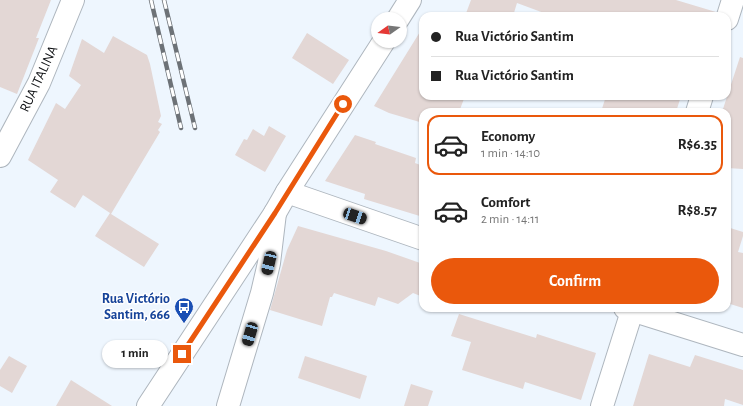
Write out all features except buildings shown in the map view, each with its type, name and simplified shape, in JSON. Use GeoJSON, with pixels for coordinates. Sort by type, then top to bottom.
{"type":"FeatureCollection","features":[{"type":"Feature","properties":{"kind":"street","name":"RUA ITALINA"},"geometry":{"type":"LineString","coordinates":[[0,156],[38,83],[73,0]]}},
{"type":"Feature","properties":{"kind":"street"},"geometry":{"type":"LineString","coordinates":[[402,12],[410,0]]}},
{"type":"Feature","properties":{"kind":"street"},"geometry":{"type":"LineString","coordinates":[[729,12],[733,0]]}},
{"type":"Feature","properties":{"kind":"street"},"geometry":{"type":"LineString","coordinates":[[148,406],[275,213],[380,48]]}},
{"type":"Feature","properties":{"kind":"street"},"geometry":{"type":"LineString","coordinates":[[287,192],[419,238]]}},
{"type":"Feature","properties":{"kind":"street"},"geometry":{"type":"LineString","coordinates":[[228,406],[262,294],[269,263],[275,213]]}},
{"type":"Feature","properties":{"kind":"street"},"geometry":{"type":"LineString","coordinates":[[602,406],[629,312]]}},
{"type":"Feature","properties":{"kind":"street"},"geometry":{"type":"LineString","coordinates":[[639,312],[743,345]]}},
{"type":"Feature","properties":{"kind":"railway"},"geometry":{"type":"LineString","coordinates":[[151,0],[181,128]]}},
{"type":"Feature","properties":{"kind":"railway"},"geometry":{"type":"LineString","coordinates":[[164,0],[195,128]]}},
{"type":"Feature","properties":{"kind":"place","name":"Rua Victório Santim, 666"},"geometry":{"type":"Point","coordinates":[184,324]}},
{"type":"Feature","properties":{"kind":"route"},"geometry":{"type":"LineString","coordinates":[[182,354],[275,213],[343,104]]}}]}
